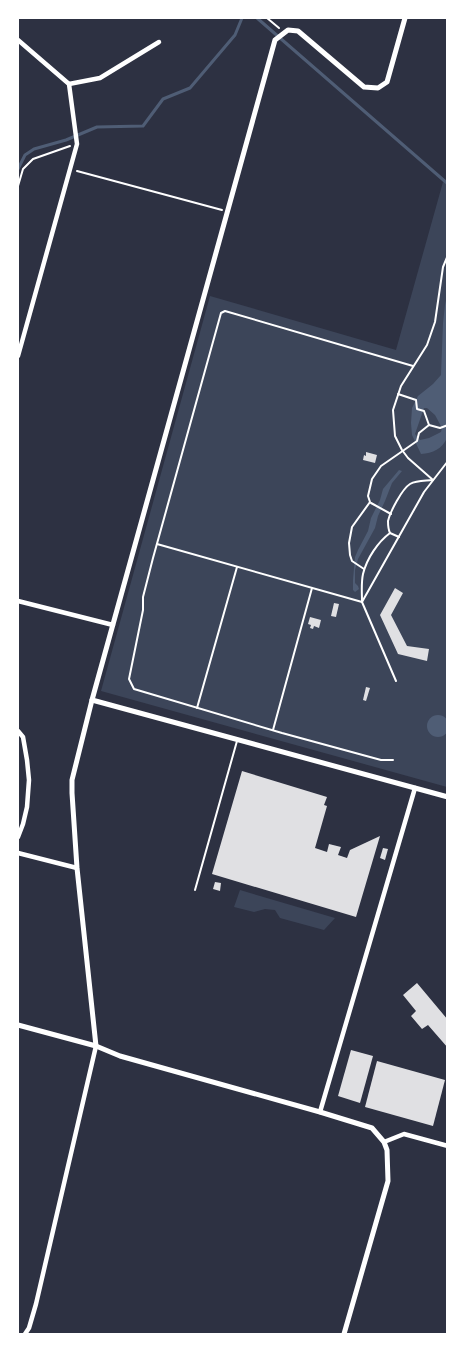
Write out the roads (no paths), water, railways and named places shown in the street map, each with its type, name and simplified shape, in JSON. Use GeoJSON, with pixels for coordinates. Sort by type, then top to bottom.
{"type":"FeatureCollection","features":[{"type":"Feature","properties":{"kind":"street"},"geometry":{"type":"LineString","coordinates":[[25,1334],[29,1328],[36,1304],[96,1046],[77,868],[72,780],[92,700],[276,40],[288,30],[298,32],[364,87],[378,88],[387,82],[405,18]]}},
{"type":"Feature","properties":{"kind":"street"},"geometry":{"type":"LineString","coordinates":[[18,40],[69,84],[76,144],[18,356]]}},
{"type":"Feature","properties":{"kind":"street"},"geometry":{"type":"LineString","coordinates":[[69,84],[100,78],[159,42]]}},
{"type":"Feature","properties":{"kind":"street"},"geometry":{"type":"LineString","coordinates":[[18,601],[113,625]]}},
{"type":"Feature","properties":{"kind":"street"},"geometry":{"type":"LineString","coordinates":[[92,700],[448,797]]}},
{"type":"Feature","properties":{"kind":"street"},"geometry":{"type":"LineString","coordinates":[[18,731],[23,737],[29,780],[24,824],[18,837]]}},
{"type":"Feature","properties":{"kind":"street"},"geometry":{"type":"LineString","coordinates":[[320,1112],[415,788]]}},
{"type":"Feature","properties":{"kind":"street"},"geometry":{"type":"LineString","coordinates":[[18,853],[77,868]]}},
{"type":"Feature","properties":{"kind":"street"},"geometry":{"type":"LineString","coordinates":[[18,1025],[96,1046],[120,1056],[372,1128],[384,1142],[387,1150],[388,1181],[344,1334]]}},
{"type":"Feature","properties":{"kind":"street"},"geometry":{"type":"LineString","coordinates":[[384,1142],[404,1134],[448,1146]]}},
{"type":"Feature","properties":{"kind":"lane"},"geometry":{"type":"LineString","coordinates":[[195,890],[237,740]]}},
{"type":"Feature","properties":{"kind":"waterway"},"geometry":{"type":"LineString","coordinates":[[18,169],[25,155],[34,149],[66,140],[97,127],[143,126],[163,99],[190,88],[235,35],[242,18]]}},
{"type":"Feature","properties":{"kind":"waterway"},"geometry":{"type":"LineString","coordinates":[[257,18],[448,184]]}}]}
